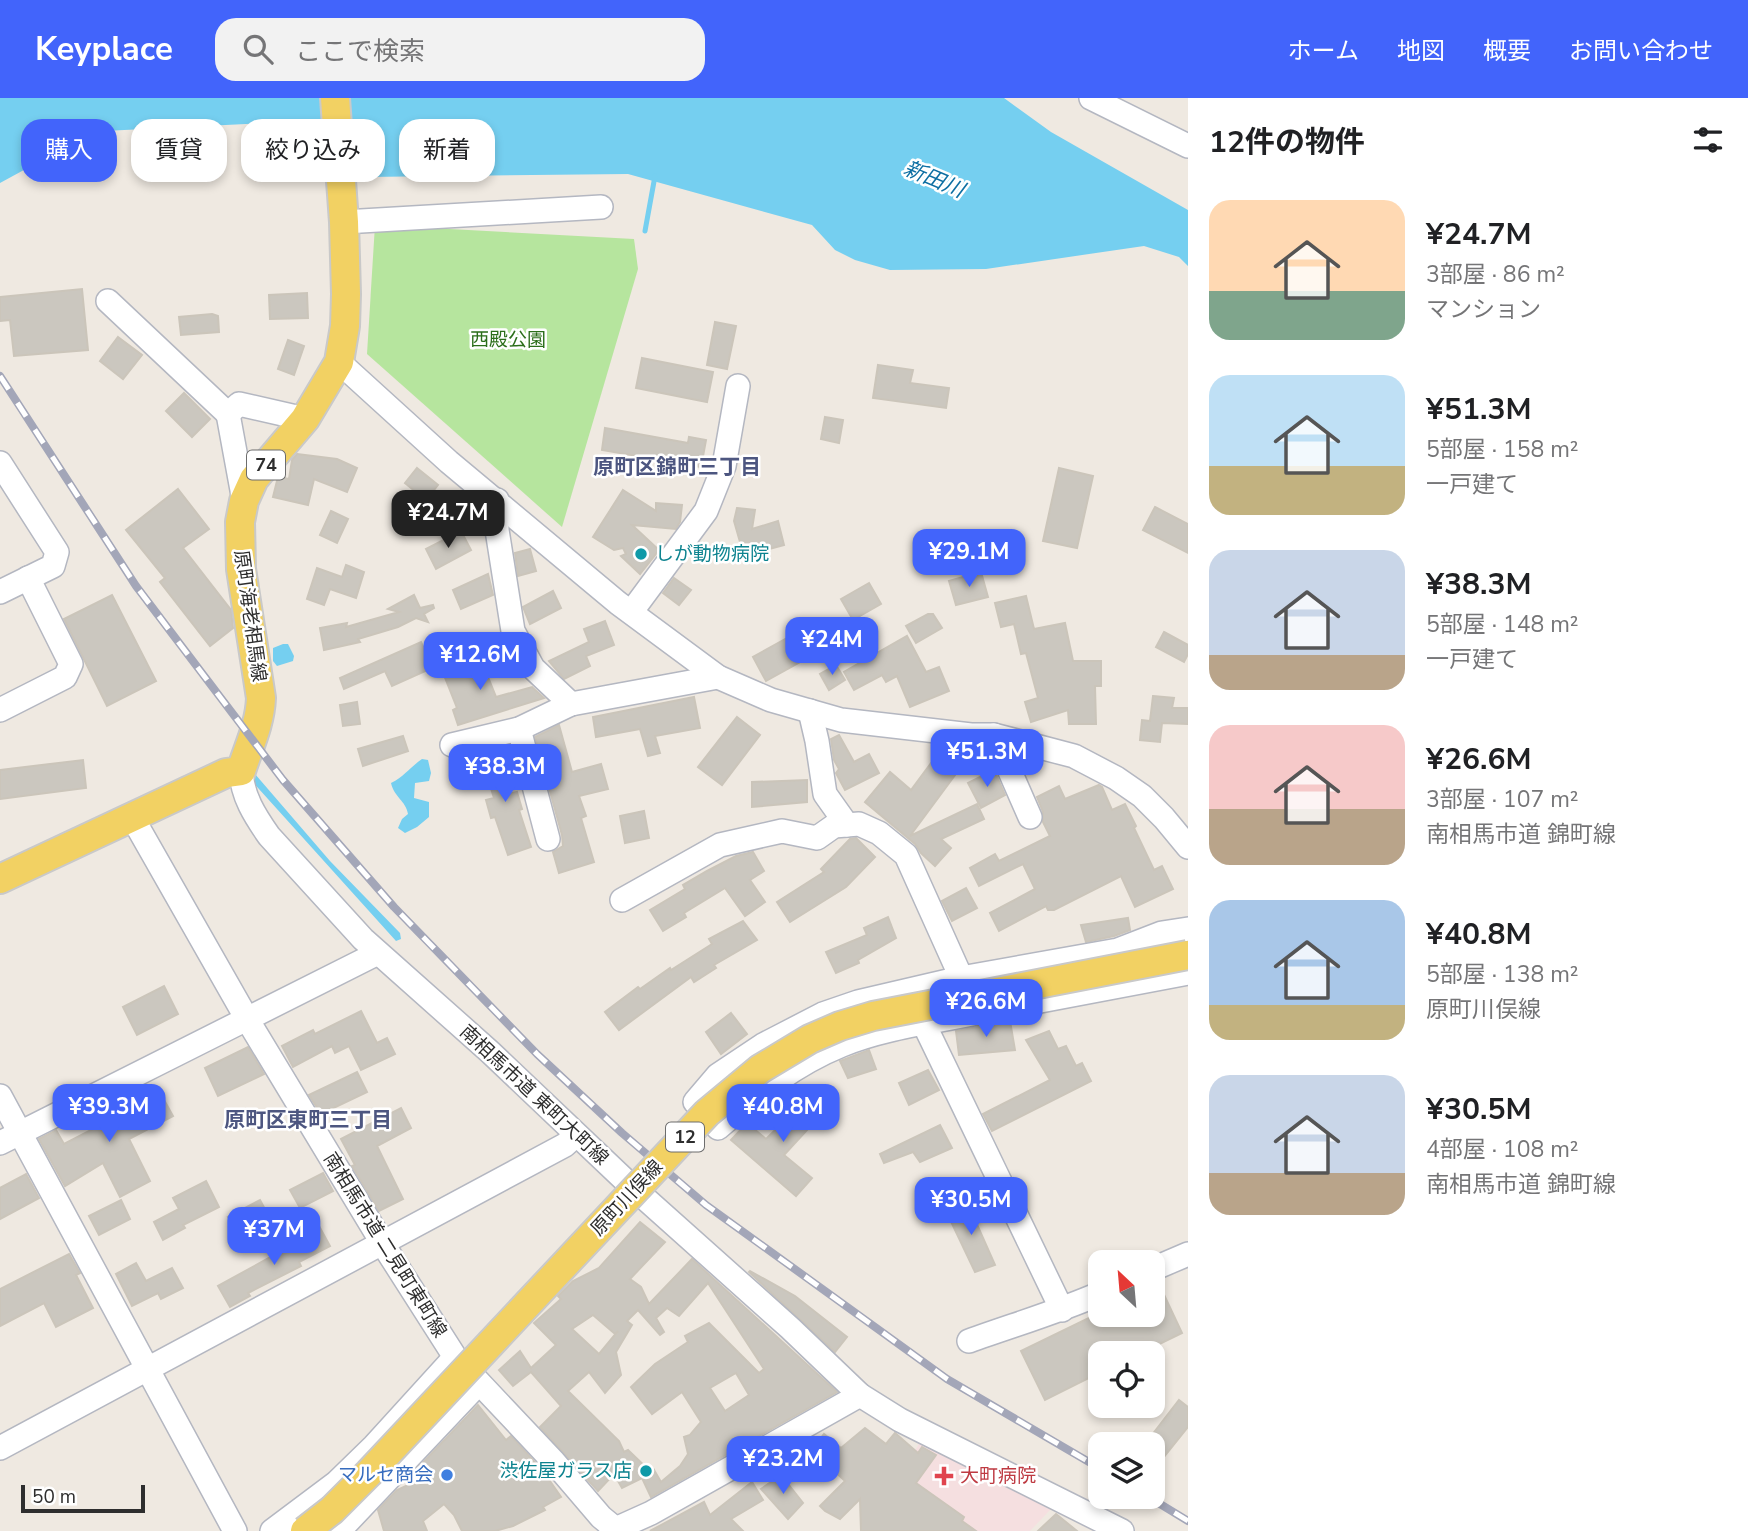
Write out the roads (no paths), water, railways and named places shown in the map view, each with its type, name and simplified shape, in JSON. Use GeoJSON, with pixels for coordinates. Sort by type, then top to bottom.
{"type":"FeatureCollection","features":[{"type":"Feature","properties":{"kind":"main road","name":"原町海老相馬線"},"geometry":{"type":"LineString","coordinates":[[241,771],[256,733],[261,698],[242,569],[240,544],[244,501],[254,479],[305,419],[339,362],[345,326],[344,217],[335,98]]}},
{"type":"Feature","properties":{"kind":"main road"},"geometry":{"type":"LineString","coordinates":[[0,879],[226,773],[241,771]]}},
{"type":"Feature","properties":{"kind":"main road","name":"原町川俣線"},"geometry":{"type":"LineString","coordinates":[[305,1531],[332,1510],[369,1473],[707,1113],[760,1069],[810,1039],[873,1016],[1188,955]]}},
{"type":"Feature","properties":{"kind":"street"},"geometry":{"type":"LineString","coordinates":[[1091,98],[1188,146]]}},
{"type":"Feature","properties":{"kind":"street"},"geometry":{"type":"LineString","coordinates":[[344,217],[601,207]]}},
{"type":"Feature","properties":{"kind":"street"},"geometry":{"type":"LineString","coordinates":[[108,302],[228,414],[244,501]]}},
{"type":"Feature","properties":{"kind":"street"},"geometry":{"type":"LineString","coordinates":[[339,362],[449,462],[497,499],[618,603],[718,677],[771,700],[841,720],[971,735],[994,734],[1074,756],[1116,778],[1142,796],[1188,847]]}},
{"type":"Feature","properties":{"kind":"street"},"geometry":{"type":"LineString","coordinates":[[632,611],[706,511],[724,466],[738,386]]}},
{"type":"Feature","properties":{"kind":"street"},"geometry":{"type":"LineString","coordinates":[[228,414],[239,404],[305,419]]}},
{"type":"Feature","properties":{"kind":"street"},"geometry":{"type":"LineString","coordinates":[[0,463],[57,552],[53,566],[0,592]]}},
{"type":"Feature","properties":{"kind":"street"},"geometry":{"type":"LineString","coordinates":[[497,499],[497,530],[513,631],[533,668],[571,704]]}},
{"type":"Feature","properties":{"kind":"street"},"geometry":{"type":"LineString","coordinates":[[0,710],[65,677],[71,664],[28,578]]}},
{"type":"Feature","properties":{"kind":"street"},"geometry":{"type":"LineString","coordinates":[[452,745],[519,729],[571,704],[718,677]]}},
{"type":"Feature","properties":{"kind":"street"},"geometry":{"type":"LineString","coordinates":[[810,711],[825,794],[847,825]]}},
{"type":"Feature","properties":{"kind":"street"},"geometry":{"type":"LineString","coordinates":[[519,729],[548,839]]}},
{"type":"Feature","properties":{"kind":"street"},"geometry":{"type":"LineString","coordinates":[[994,734],[1030,817]]}},
{"type":"Feature","properties":{"kind":"street","name":"南相馬市道 東町大町線"},"geometry":{"type":"LineString","coordinates":[[241,771],[242,787],[270,836],[379,953],[490,1052],[635,1190],[790,1328],[860,1395],[900,1420],[1122,1531]]}},
{"type":"Feature","properties":{"kind":"street","name":"南相馬市道 二見町東町線"},"geometry":{"type":"LineString","coordinates":[[132,817],[247,1020],[383,1243],[467,1370],[615,1531]]}},
{"type":"Feature","properties":{"kind":"street"},"geometry":{"type":"LineString","coordinates":[[622,900],[720,845],[782,831],[817,838],[834,826],[859,824],[878,833],[905,855],[962,981]]}},
{"type":"Feature","properties":{"kind":"street"},"geometry":{"type":"LineString","coordinates":[[1188,929],[1162,933],[1118,950],[858,1002],[823,1014],[763,1045],[718,1075],[695,1102],[718,1128],[768,1086],[797,1067],[842,1045],[976,1011],[1188,973]]}},
{"type":"Feature","properties":{"kind":"street"},"geometry":{"type":"LineString","coordinates":[[10,1138],[379,953]]}},
{"type":"Feature","properties":{"kind":"street"},"geometry":{"type":"LineString","coordinates":[[924,1024],[1062,1310]]}},
{"type":"Feature","properties":{"kind":"street"},"geometry":{"type":"LineString","coordinates":[[0,1096],[10,1138],[146,1368],[234,1531]]}},
{"type":"Feature","properties":{"kind":"street"},"geometry":{"type":"LineString","coordinates":[[0,1448],[565,1145],[576,1135]]}},
{"type":"Feature","properties":{"kind":"street"},"geometry":{"type":"LineString","coordinates":[[339,1531],[467,1370],[635,1190]]}},
{"type":"Feature","properties":{"kind":"street"},"geometry":{"type":"LineString","coordinates":[[1166,1263],[1188,1254]]}},
{"type":"Feature","properties":{"kind":"street"},"geometry":{"type":"LineString","coordinates":[[969,1341],[1088,1299]]}},
{"type":"Feature","properties":{"kind":"street"},"geometry":{"type":"LineString","coordinates":[[272,1531],[345,1474],[374,1446],[467,1370]]}},
{"type":"Feature","properties":{"kind":"street"},"geometry":{"type":"LineString","coordinates":[[615,1531],[860,1395]]}},
{"type":"Feature","properties":{"kind":"water","name":"新田川"},"geometry":{"type":"Polygon","coordinates":[[[0,98],[1004,98],[1051,132],[1188,210],[1188,266],[1179,257],[1144,246],[986,269],[890,270],[855,260],[835,250],[812,225],[628,174],[495,176],[495,119],[399,119],[399,177],[385,177],[385,119],[241,119],[241,124],[227,125],[227,119],[131,119],[131,130],[117,130],[117,119],[21,119],[21,172],[0,183],[0,98]]]}},
{"type":"Feature","properties":{"kind":"water"},"geometry":{"type":"Polygon","coordinates":[[[288,644],[294,656],[293,661],[277,666],[273,661],[273,648],[288,644]]]}},
{"type":"Feature","properties":{"kind":"water"},"geometry":{"type":"Polygon","coordinates":[[[422,759],[428,760],[431,773],[429,781],[415,783],[414,798],[429,802],[429,817],[405,833],[398,828],[408,814],[407,810],[391,783],[422,759]]]}},
{"type":"Feature","properties":{"kind":"water"},"geometry":{"type":"Polygon","coordinates":[[[255,774],[330,861],[400,933],[401,939],[396,941],[250,779],[255,774]]]}},
{"type":"Feature","properties":{"kind":"waterway"},"geometry":{"type":"LineString","coordinates":[[645,231],[655,176]]}},
{"type":"Feature","properties":{"kind":"railway"},"geometry":{"type":"LineString","coordinates":[[0,376],[136,586],[283,780],[394,907],[537,1054],[622,1133],[706,1205],[947,1379],[1088,1461]]}},
{"type":"Feature","properties":{"kind":"railway"},"geometry":{"type":"LineString","coordinates":[[1165,1507],[1188,1521]]}},
{"type":"Feature","properties":{"kind":"place","name":"しが動物病院"},"geometry":{"type":"Point","coordinates":[641,554]}},
{"type":"Feature","properties":{"kind":"place","name":"渋佐屋ガラス店"},"geometry":{"type":"Point","coordinates":[646,1471]}},
{"type":"Feature","properties":{"kind":"place","name":"マルセ商会"},"geometry":{"type":"Point","coordinates":[447,1475]}},
{"type":"Feature","properties":{"kind":"place","name":"大町病院"},"geometry":{"type":"Point","coordinates":[944,1476]}},
{"type":"Feature","properties":{"kind":"district","name":"原町区錦町三丁目"},"geometry":{"type":"Point","coordinates":[677,467]}},
{"type":"Feature","properties":{"kind":"district","name":"原町区東町三丁目"},"geometry":{"type":"Point","coordinates":[308,1120]}},
{"type":"Feature","properties":{"kind":"park label","name":"西殿公園"},"geometry":{"type":"Point","coordinates":[508,340]}}]}
